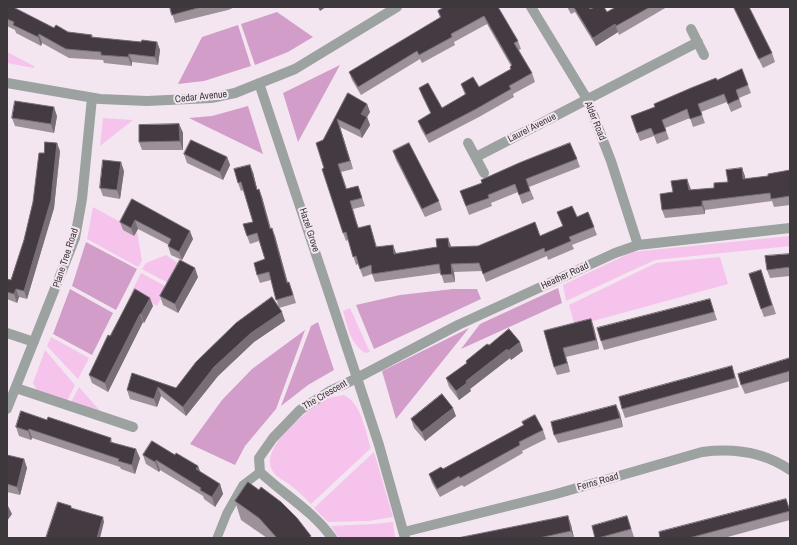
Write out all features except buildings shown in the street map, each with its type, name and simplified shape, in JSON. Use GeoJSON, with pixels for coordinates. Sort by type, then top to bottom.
{"type":"FeatureCollection","features":[{"type":"Feature","properties":{"kind":"street","name":"Cedar Avenue"},"geometry":{"type":"LineString","coordinates":[[7,84],[92,98],[147,101],[196,100],[235,93],[300,66],[397,7]]}},
{"type":"Feature","properties":{"kind":"street","name":"Alder Road"},"geometry":{"type":"LineString","coordinates":[[531,7],[587,99],[611,161],[638,245]]}},
{"type":"Feature","properties":{"kind":"street"},"geometry":{"type":"LineString","coordinates":[[691,29],[704,55]]}},
{"type":"Feature","properties":{"kind":"street","name":"Laurel Avenue"},"geometry":{"type":"LineString","coordinates":[[476,157],[698,42]]}},
{"type":"Feature","properties":{"kind":"street","name":"Hazel Grove"},"geometry":{"type":"LineString","coordinates":[[259,83],[356,378]]}},
{"type":"Feature","properties":{"kind":"street","name":"Plane Tree Road"},"geometry":{"type":"LineString","coordinates":[[7,409],[75,238],[82,199],[92,98]]}},
{"type":"Feature","properties":{"kind":"street"},"geometry":{"type":"LineString","coordinates":[[468,143],[484,173]]}},
{"type":"Feature","properties":{"kind":"street","name":"Heather Road"},"geometry":{"type":"LineString","coordinates":[[356,378],[458,325],[615,253],[638,245],[790,228]]}},
{"type":"Feature","properties":{"kind":"street"},"geometry":{"type":"LineString","coordinates":[[7,333],[34,342]]}},
{"type":"Feature","properties":{"kind":"street","name":"The Crescent"},"geometry":{"type":"LineString","coordinates":[[260,472],[259,458],[273,438],[300,410],[330,391],[356,378],[404,535]]}},
{"type":"Feature","properties":{"kind":"street"},"geometry":{"type":"LineString","coordinates":[[16,388],[133,427]]}},
{"type":"Feature","properties":{"kind":"street","name":"Ferns Road"},"geometry":{"type":"LineString","coordinates":[[404,535],[556,494],[702,452],[719,450],[756,453],[790,470]]}},
{"type":"Feature","properties":{"kind":"street"},"geometry":{"type":"LineString","coordinates":[[260,472],[291,497],[332,538]]}},
{"type":"Feature","properties":{"kind":"lane"},"geometry":{"type":"LineString","coordinates":[[217,538],[227,513],[243,485],[260,472]]}},
{"type":"Feature","properties":{"kind":"shaded area"},"geometry":{"type":"Polygon","coordinates":[[[277,12],[313,37],[288,52],[255,65],[241,24],[277,12]]]}},
{"type":"Feature","properties":{"kind":"shaded area"},"geometry":{"type":"Polygon","coordinates":[[[238,25],[251,66],[204,81],[178,84],[202,37],[238,25]]]}},
{"type":"Feature","properties":{"kind":"shaded area"},"geometry":{"type":"Polygon","coordinates":[[[7,52],[34,66],[34,68],[7,63],[7,52]]]}},
{"type":"Feature","properties":{"kind":"shaded area"},"geometry":{"type":"Polygon","coordinates":[[[340,65],[298,142],[283,93],[340,65]]]}},
{"type":"Feature","properties":{"kind":"shaded area"},"geometry":{"type":"Polygon","coordinates":[[[248,106],[263,154],[189,118],[212,116],[248,106]]]}},
{"type":"Feature","properties":{"kind":"shaded area"},"geometry":{"type":"Polygon","coordinates":[[[103,118],[133,120],[100,146],[103,118]]]}},
{"type":"Feature","properties":{"kind":"shaded area"},"geometry":{"type":"Polygon","coordinates":[[[93,207],[126,225],[134,236],[137,231],[142,261],[138,267],[87,239],[93,207]]]}},
{"type":"Feature","properties":{"kind":"shaded area"},"geometry":{"type":"Polygon","coordinates":[[[790,236],[790,246],[655,260],[566,301],[563,285],[632,252],[790,236]]]}},
{"type":"Feature","properties":{"kind":"shaded area"},"geometry":{"type":"Polygon","coordinates":[[[86,242],[137,269],[116,310],[72,286],[86,242]]]}},
{"type":"Feature","properties":{"kind":"shaded area"},"geometry":{"type":"Polygon","coordinates":[[[166,255],[181,265],[170,284],[142,269],[146,263],[166,255]]]}},
{"type":"Feature","properties":{"kind":"shaded area"},"geometry":{"type":"Polygon","coordinates":[[[720,257],[728,284],[575,326],[569,305],[656,263],[720,257]]]}},
{"type":"Feature","properties":{"kind":"shaded area"},"geometry":{"type":"Polygon","coordinates":[[[141,273],[167,287],[157,306],[131,293],[141,273]]]}},
{"type":"Feature","properties":{"kind":"shaded area"},"geometry":{"type":"Polygon","coordinates":[[[558,288],[562,303],[461,349],[480,324],[558,288]]]}},
{"type":"Feature","properties":{"kind":"shaded area"},"geometry":{"type":"Polygon","coordinates":[[[70,289],[113,313],[92,355],[53,334],[70,289]]]}},
{"type":"Feature","properties":{"kind":"shaded area"},"geometry":{"type":"Polygon","coordinates":[[[453,289],[477,289],[481,299],[374,349],[356,305],[400,295],[453,289]]]}},
{"type":"Feature","properties":{"kind":"shaded area"},"geometry":{"type":"Polygon","coordinates":[[[350,308],[370,352],[365,353],[360,349],[350,335],[343,311],[350,308]]]}},
{"type":"Feature","properties":{"kind":"shaded area"},"geometry":{"type":"Polygon","coordinates":[[[318,322],[334,370],[308,385],[281,406],[311,326],[318,322]]]}},
{"type":"Feature","properties":{"kind":"shaded area"},"geometry":{"type":"Polygon","coordinates":[[[469,328],[396,419],[382,371],[469,328]]]}},
{"type":"Feature","properties":{"kind":"shaded area"},"geometry":{"type":"Polygon","coordinates":[[[305,330],[276,409],[245,446],[235,465],[190,444],[222,400],[252,369],[305,330]]]}},
{"type":"Feature","properties":{"kind":"shaded area"},"geometry":{"type":"Polygon","coordinates":[[[51,337],[89,358],[78,379],[47,346],[51,337]]]}},
{"type":"Feature","properties":{"kind":"shaded area"},"geometry":{"type":"Polygon","coordinates":[[[45,350],[75,385],[67,401],[38,392],[33,383],[45,350]]]}},
{"type":"Feature","properties":{"kind":"shaded area"},"geometry":{"type":"Polygon","coordinates":[[[79,387],[101,412],[71,402],[79,387]]]}},
{"type":"Feature","properties":{"kind":"shaded area"},"geometry":{"type":"Polygon","coordinates":[[[344,395],[350,399],[359,411],[371,448],[311,504],[293,487],[274,473],[270,460],[273,450],[289,428],[310,410],[329,398],[344,395]]]}},
{"type":"Feature","properties":{"kind":"shaded area"},"geometry":{"type":"Polygon","coordinates":[[[374,452],[393,517],[368,521],[328,522],[314,508],[374,452]]]}},
{"type":"Feature","properties":{"kind":"shaded area"},"geometry":{"type":"Polygon","coordinates":[[[393,522],[395,538],[339,538],[331,526],[374,524],[393,522]]]}}]}
